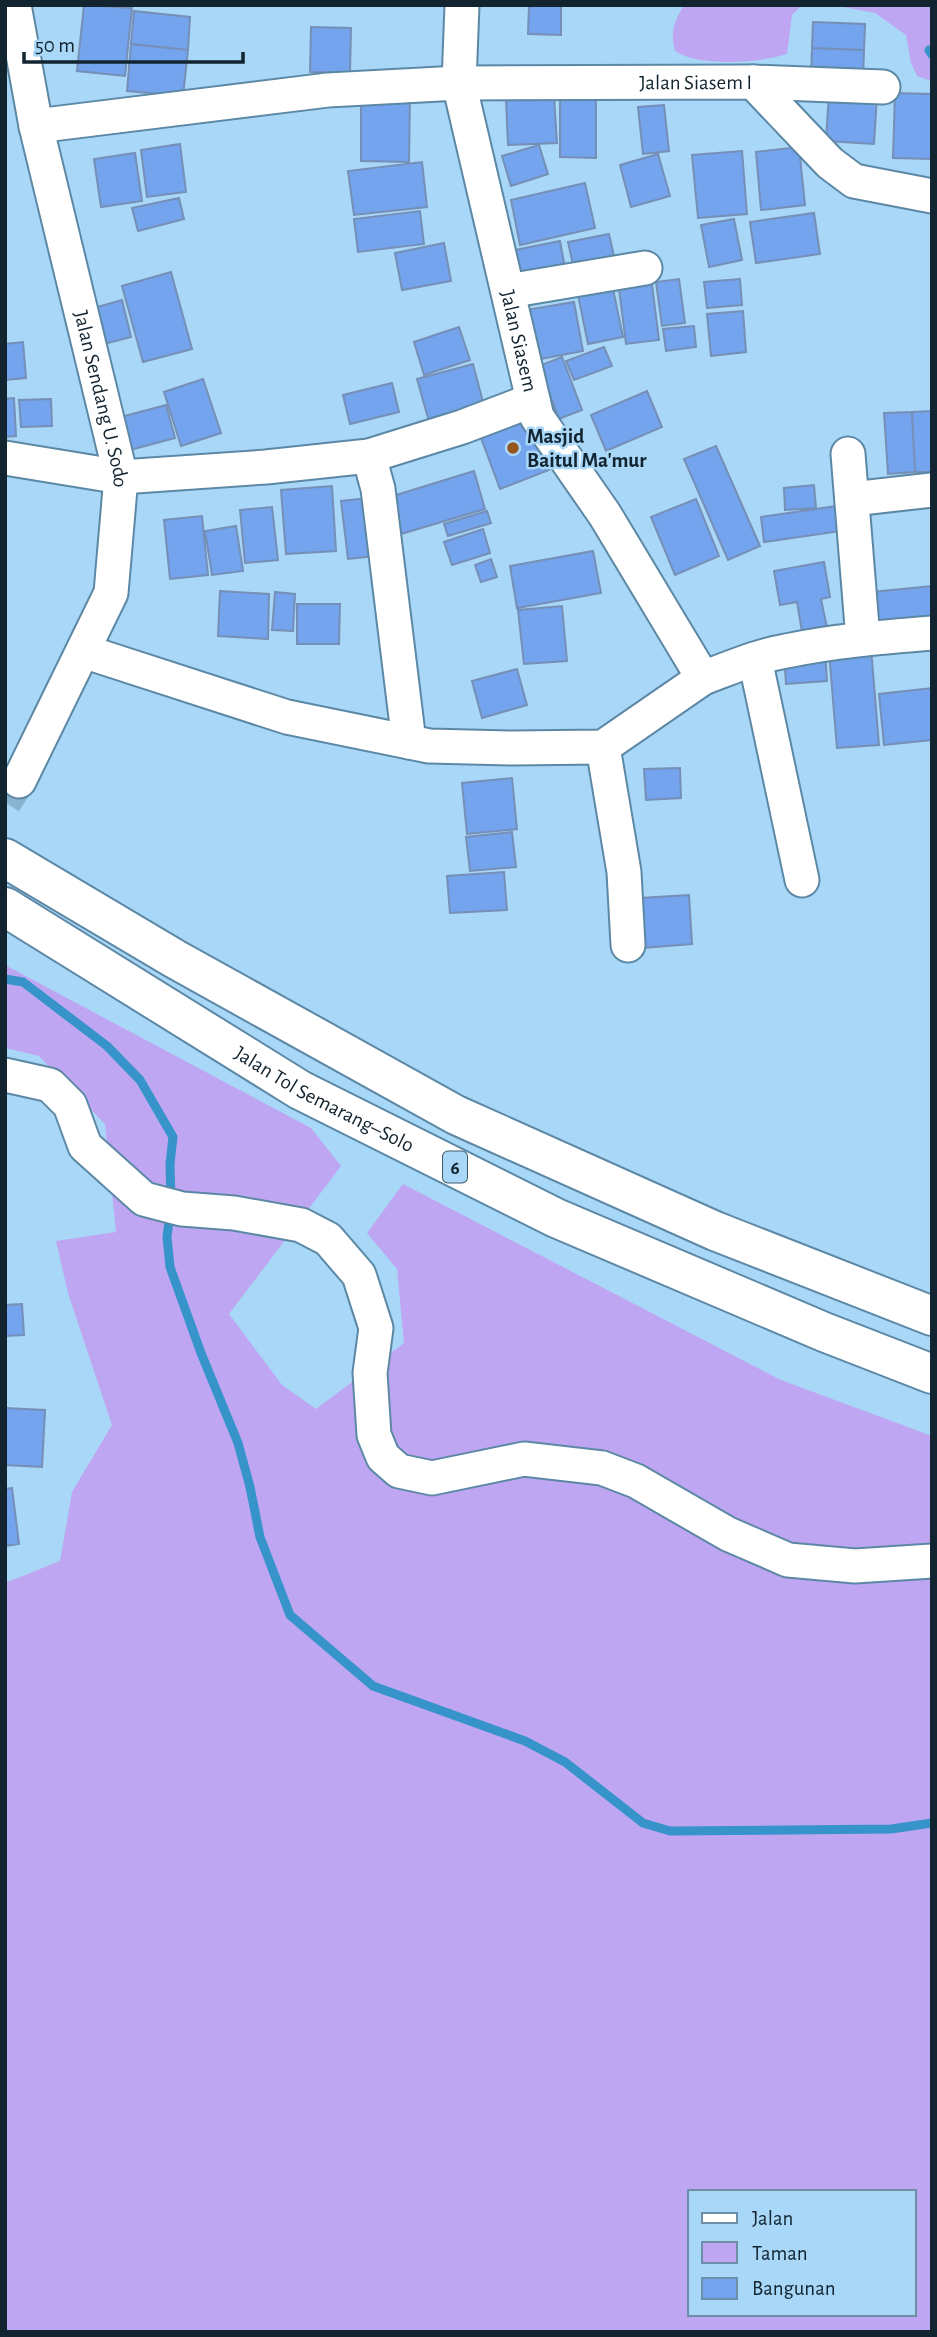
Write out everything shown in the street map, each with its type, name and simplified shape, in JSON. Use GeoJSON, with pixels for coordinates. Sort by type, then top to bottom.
{"type":"FeatureCollection","features":[{"type":"Feature","properties":{"kind":"highway","name":"6"},"geometry":{"type":"LineString","coordinates":[[5,858],[175,960],[456,1115],[715,1231],[932,1316]]}},
{"type":"Feature","properties":{"kind":"highway","name":"Jalan Tol Semarang–Solo"},"geometry":{"type":"LineString","coordinates":[[5,907],[300,1090],[556,1217],[824,1332],[932,1374]]}},
{"type":"Feature","properties":{"kind":"street","name":"Jalan Sendang U. Sodo"},"geometry":{"type":"LineString","coordinates":[[14,5],[36,126],[121,477],[111,593],[19,781]]}},
{"type":"Feature","properties":{"kind":"street","name":"Jalan Siasem"},"geometry":{"type":"LineString","coordinates":[[462,5],[459,83],[537,417],[605,515],[703,678]]}},
{"type":"Feature","properties":{"kind":"street","name":"Jalan Siasem I"},"geometry":{"type":"LineString","coordinates":[[36,126],[328,90],[459,83],[753,82],[830,163],[854,181],[932,196]]}},
{"type":"Feature","properties":{"kind":"street"},"geometry":{"type":"LineString","coordinates":[[753,82],[883,87]]}},
{"type":"Feature","properties":{"kind":"street"},"geometry":{"type":"LineString","coordinates":[[508,291],[645,268]]}},
{"type":"Feature","properties":{"kind":"street"},"geometry":{"type":"LineString","coordinates":[[5,458],[121,477],[266,467],[369,456],[462,427],[533,400]]}},
{"type":"Feature","properties":{"kind":"street"},"geometry":{"type":"LineString","coordinates":[[848,454],[863,639]]}},
{"type":"Feature","properties":{"kind":"street"},"geometry":{"type":"LineString","coordinates":[[369,456],[378,489],[409,742]]}},
{"type":"Feature","properties":{"kind":"street"},"geometry":{"type":"LineString","coordinates":[[852,499],[932,490]]}},
{"type":"Feature","properties":{"kind":"street"},"geometry":{"type":"LineString","coordinates":[[83,651],[287,717],[429,746],[603,747],[703,678],[755,659],[785,651],[863,639],[932,633]]}},
{"type":"Feature","properties":{"kind":"street"},"geometry":{"type":"LineString","coordinates":[[755,659],[802,880]]}},
{"type":"Feature","properties":{"kind":"street"},"geometry":{"type":"LineString","coordinates":[[603,747],[624,872],[628,945]]}},
{"type":"Feature","properties":{"kind":"street"},"geometry":{"type":"LineString","coordinates":[[5,1075],[50,1085],[70,1105],[85,1146],[144,1199],[181,1209],[234,1213],[301,1225],[328,1239],[359,1275],[376,1328],[370,1373],[373,1435],[383,1457],[399,1471],[432,1478],[524,1459],[602,1468],[636,1481],[728,1534],[788,1560],[855,1566],[932,1561]]}},
{"type":"Feature","properties":{"kind":"green space"},"geometry":{"type":"Polygon","coordinates":[[[684,5],[802,5],[792,15],[787,54],[761,60],[730,62],[699,59],[675,51],[674,27],[684,5]]]}},
{"type":"Feature","properties":{"kind":"green space"},"geometry":{"type":"Polygon","coordinates":[[[833,5],[932,5],[932,81],[917,76],[911,63],[906,35],[875,13],[833,5]]]}},
{"type":"Feature","properties":{"kind":"green space"},"geometry":{"type":"Polygon","coordinates":[[[5,965],[311,1128],[341,1166],[229,1314],[282,1385],[316,1409],[404,1343],[397,1269],[367,1233],[403,1184],[781,1380],[932,1436],[932,2332],[5,2332],[5,1583],[60,1561],[72,1492],[112,1425],[68,1293],[56,1241],[116,1232],[105,1124],[39,1056],[5,1048],[5,965]]]}},
{"type":"Feature","properties":{"kind":"building"},"geometry":{"type":"Polygon","coordinates":[[[84,5],[132,8],[125,76],[77,71],[84,5]]]}},
{"type":"Feature","properties":{"kind":"building"},"geometry":{"type":"Polygon","coordinates":[[[529,5],[561,5],[561,35],[528,34],[529,5]]]}},
{"type":"Feature","properties":{"kind":"building"},"geometry":{"type":"Polygon","coordinates":[[[134,11],[190,17],[188,50],[131,44],[134,11]]]}},
{"type":"Feature","properties":{"kind":"building"},"geometry":{"type":"Polygon","coordinates":[[[813,22],[865,24],[864,50],[812,48],[813,22]]]}},
{"type":"Feature","properties":{"kind":"building"},"geometry":{"type":"Polygon","coordinates":[[[311,27],[351,28],[350,73],[310,72],[311,27]]]}},
{"type":"Feature","properties":{"kind":"building"},"geometry":{"type":"Polygon","coordinates":[[[131,44],[188,50],[183,96],[127,91],[131,44]]]}},
{"type":"Feature","properties":{"kind":"building"},"geometry":{"type":"Polygon","coordinates":[[[812,48],[864,50],[863,80],[811,78],[812,48]]]}},
{"type":"Feature","properties":{"kind":"building"},"geometry":{"type":"Polygon","coordinates":[[[829,92],[877,95],[874,144],[826,141],[829,92]]]}},
{"type":"Feature","properties":{"kind":"building"},"geometry":{"type":"Polygon","coordinates":[[[560,93],[596,93],[596,158],[560,157],[560,93]]]}},
{"type":"Feature","properties":{"kind":"building"},"geometry":{"type":"Polygon","coordinates":[[[895,93],[932,94],[932,159],[893,158],[895,93]]]}},
{"type":"Feature","properties":{"kind":"building"},"geometry":{"type":"Polygon","coordinates":[[[361,94],[410,95],[409,162],[361,161],[361,94]]]}},
{"type":"Feature","properties":{"kind":"building"},"geometry":{"type":"Polygon","coordinates":[[[554,97],[557,143],[508,145],[506,100],[554,97]]]}},
{"type":"Feature","properties":{"kind":"building"},"geometry":{"type":"Polygon","coordinates":[[[664,105],[669,151],[643,154],[638,107],[664,105]]]}},
{"type":"Feature","properties":{"kind":"building"},"geometry":{"type":"Polygon","coordinates":[[[180,144],[186,192],[147,197],[141,150],[180,144]]]}},
{"type":"Feature","properties":{"kind":"building"},"geometry":{"type":"Polygon","coordinates":[[[539,145],[548,174],[511,186],[502,156],[539,145]]]}},
{"type":"Feature","properties":{"kind":"building"},"geometry":{"type":"Polygon","coordinates":[[[799,147],[805,205],[761,210],[756,152],[799,147]]]}},
{"type":"Feature","properties":{"kind":"building"},"geometry":{"type":"Polygon","coordinates":[[[742,151],[747,214],[698,218],[692,155],[742,151]]]}},
{"type":"Feature","properties":{"kind":"building"},"geometry":{"type":"Polygon","coordinates":[[[135,153],[142,201],[101,207],[94,159],[135,153]]]}},
{"type":"Feature","properties":{"kind":"building"},"geometry":{"type":"Polygon","coordinates":[[[658,154],[670,196],[631,207],[620,165],[658,154]]]}},
{"type":"Feature","properties":{"kind":"building"},"geometry":{"type":"Polygon","coordinates":[[[422,162],[427,207],[354,215],[348,171],[422,162]]]}},
{"type":"Feature","properties":{"kind":"building"},"geometry":{"type":"Polygon","coordinates":[[[585,183],[595,228],[520,245],[511,200],[585,183]]]}},
{"type":"Feature","properties":{"kind":"building"},"geometry":{"type":"Polygon","coordinates":[[[179,198],[184,219],[138,231],[132,208],[179,198]]]}},
{"type":"Feature","properties":{"kind":"building"},"geometry":{"type":"Polygon","coordinates":[[[420,211],[424,244],[358,252],[354,219],[420,211]]]}},
{"type":"Feature","properties":{"kind":"building"},"geometry":{"type":"Polygon","coordinates":[[[814,213],[820,254],[756,263],[750,222],[814,213]]]}},
{"type":"Feature","properties":{"kind":"building"},"geometry":{"type":"Polygon","coordinates":[[[734,219],[742,260],[709,267],[701,225],[734,219]]]}},
{"type":"Feature","properties":{"kind":"building"},"geometry":{"type":"Polygon","coordinates":[[[609,234],[616,265],[575,274],[568,242],[609,234]]]}},
{"type":"Feature","properties":{"kind":"building"},"geometry":{"type":"Polygon","coordinates":[[[560,241],[566,273],[522,281],[515,250],[560,241]]]}},
{"type":"Feature","properties":{"kind":"building"},"geometry":{"type":"Polygon","coordinates":[[[444,243],[451,281],[402,290],[395,253],[444,243]]]}},
{"type":"Feature","properties":{"kind":"building"},"geometry":{"type":"Polygon","coordinates":[[[171,272],[192,349],[143,362],[122,286],[171,272]]]}},
{"type":"Feature","properties":{"kind":"building"},"geometry":{"type":"Polygon","coordinates":[[[651,277],[659,340],[626,344],[618,281],[651,277]]]}},
{"type":"Feature","properties":{"kind":"building"},"geometry":{"type":"Polygon","coordinates":[[[679,279],[685,323],[662,326],[656,282],[679,279]]]}},
{"type":"Feature","properties":{"kind":"building"},"geometry":{"type":"Polygon","coordinates":[[[740,279],[742,305],[707,308],[704,282],[740,279]]]}},
{"type":"Feature","properties":{"kind":"building"},"geometry":{"type":"Polygon","coordinates":[[[613,289],[623,337],[588,344],[578,295],[613,289]]]}},
{"type":"Feature","properties":{"kind":"building"},"geometry":{"type":"Polygon","coordinates":[[[122,300],[131,337],[96,346],[87,310],[122,300]]]}},
{"type":"Feature","properties":{"kind":"building"},"geometry":{"type":"Polygon","coordinates":[[[574,302],[583,351],[535,360],[526,310],[574,302]]]}},
{"type":"Feature","properties":{"kind":"building"},"geometry":{"type":"Polygon","coordinates":[[[743,311],[746,352],[711,356],[707,314],[743,311]]]}},
{"type":"Feature","properties":{"kind":"building"},"geometry":{"type":"Polygon","coordinates":[[[694,326],[696,347],[666,351],[663,329],[694,326]]]}},
{"type":"Feature","properties":{"kind":"building"},"geometry":{"type":"Polygon","coordinates":[[[459,327],[470,360],[424,375],[414,342],[459,327]]]}},
{"type":"Feature","properties":{"kind":"building"},"geometry":{"type":"Polygon","coordinates":[[[23,342],[26,378],[5,380],[5,344],[23,342]]]}},
{"type":"Feature","properties":{"kind":"building"},"geometry":{"type":"Polygon","coordinates":[[[604,347],[612,366],[574,380],[566,361],[604,347]]]}},
{"type":"Feature","properties":{"kind":"building"},"geometry":{"type":"Polygon","coordinates":[[[562,357],[582,410],[559,419],[539,366],[562,357]]]}},
{"type":"Feature","properties":{"kind":"building"},"geometry":{"type":"Polygon","coordinates":[[[473,364],[485,410],[430,425],[417,379],[473,364]]]}},
{"type":"Feature","properties":{"kind":"building"},"geometry":{"type":"Polygon","coordinates":[[[203,379],[221,433],[181,446],[164,392],[203,379]]]}},
{"type":"Feature","properties":{"kind":"building"},"geometry":{"type":"Polygon","coordinates":[[[392,383],[399,412],[350,424],[343,395],[392,383]]]}},
{"type":"Feature","properties":{"kind":"building"},"geometry":{"type":"Polygon","coordinates":[[[647,391],[662,427],[606,451],[591,415],[647,391]]]}},
{"type":"Feature","properties":{"kind":"building"},"geometry":{"type":"Polygon","coordinates":[[[14,398],[16,436],[5,437],[5,399],[14,398]]]}},
{"type":"Feature","properties":{"kind":"building"},"geometry":{"type":"Polygon","coordinates":[[[51,399],[52,426],[21,427],[19,400],[51,399]]]}},
{"type":"Feature","properties":{"kind":"building"},"geometry":{"type":"Polygon","coordinates":[[[166,405],[175,438],[130,450],[121,417],[166,405]]]}},
{"type":"Feature","properties":{"kind":"building","name":"Masjid Baitul Ma'mur"},"geometry":{"type":"Polygon","coordinates":[[[526,408],[549,470],[500,489],[477,427],[526,408]]]}},
{"type":"Feature","properties":{"kind":"building"},"geometry":{"type":"Polygon","coordinates":[[[932,411],[932,472],[915,472],[912,412],[932,411]]]}},
{"type":"Feature","properties":{"kind":"building"},"geometry":{"type":"Polygon","coordinates":[[[912,412],[915,472],[888,474],[884,413],[912,412]]]}},
{"type":"Feature","properties":{"kind":"building"},"geometry":{"type":"Polygon","coordinates":[[[716,446],[760,546],[728,560],[684,459],[716,446]]]}},
{"type":"Feature","properties":{"kind":"building"},"geometry":{"type":"Polygon","coordinates":[[[474,471],[485,509],[391,537],[380,500],[474,471]]]}},
{"type":"Feature","properties":{"kind":"building"},"geometry":{"type":"Polygon","coordinates":[[[814,485],[816,508],[785,510],[784,488],[814,485]]]}},
{"type":"Feature","properties":{"kind":"building"},"geometry":{"type":"Polygon","coordinates":[[[332,486],[336,551],[286,554],[281,490],[332,486]]]}},
{"type":"Feature","properties":{"kind":"building"},"geometry":{"type":"Polygon","coordinates":[[[377,497],[384,555],[348,559],[341,501],[377,497]]]}},
{"type":"Feature","properties":{"kind":"building"},"geometry":{"type":"Polygon","coordinates":[[[696,499],[719,556],[675,575],[651,517],[696,499]]]}},
{"type":"Feature","properties":{"kind":"building"},"geometry":{"type":"Polygon","coordinates":[[[837,506],[841,531],[764,542],[761,517],[837,506]]]}},
{"type":"Feature","properties":{"kind":"building"},"geometry":{"type":"Polygon","coordinates":[[[272,507],[278,560],[245,563],[240,510],[272,507]]]}},
{"type":"Feature","properties":{"kind":"building"},"geometry":{"type":"Polygon","coordinates":[[[487,511],[491,523],[448,536],[444,524],[487,511]]]}},
{"type":"Feature","properties":{"kind":"building"},"geometry":{"type":"Polygon","coordinates":[[[202,516],[208,575],[170,579],[164,520],[202,516]]]}},
{"type":"Feature","properties":{"kind":"building"},"geometry":{"type":"Polygon","coordinates":[[[236,526],[243,571],[212,575],[205,531],[236,526]]]}},
{"type":"Feature","properties":{"kind":"building"},"geometry":{"type":"Polygon","coordinates":[[[483,529],[490,553],[452,565],[444,542],[483,529]]]}},
{"type":"Feature","properties":{"kind":"building"},"geometry":{"type":"Polygon","coordinates":[[[593,551],[601,593],[517,608],[510,566],[593,551]]]}},
{"type":"Feature","properties":{"kind":"building"},"geometry":{"type":"Polygon","coordinates":[[[491,559],[497,577],[481,582],[475,565],[491,559]]]}},
{"type":"Feature","properties":{"kind":"building"},"geometry":{"type":"Polygon","coordinates":[[[824,562],[830,597],[821,599],[827,628],[802,632],[797,602],[780,605],[774,571],[824,562]]]}},
{"type":"Feature","properties":{"kind":"building"},"geometry":{"type":"Polygon","coordinates":[[[932,586],[932,622],[875,627],[872,592],[932,586]]]}},
{"type":"Feature","properties":{"kind":"building"},"geometry":{"type":"Polygon","coordinates":[[[220,591],[269,594],[268,639],[218,636],[220,591]]]}},
{"type":"Feature","properties":{"kind":"building"},"geometry":{"type":"Polygon","coordinates":[[[275,592],[295,594],[293,631],[272,630],[275,592]]]}},
{"type":"Feature","properties":{"kind":"building"},"geometry":{"type":"Polygon","coordinates":[[[297,604],[340,604],[339,644],[297,644],[297,604]]]}},
{"type":"Feature","properties":{"kind":"building"},"geometry":{"type":"Polygon","coordinates":[[[562,606],[567,661],[524,664],[518,610],[562,606]]]}},
{"type":"Feature","properties":{"kind":"building"},"geometry":{"type":"Polygon","coordinates":[[[871,648],[879,745],[837,748],[829,652],[871,648]]]}},
{"type":"Feature","properties":{"kind":"building"},"geometry":{"type":"Polygon","coordinates":[[[825,652],[827,681],[786,684],[784,655],[825,652]]]}},
{"type":"Feature","properties":{"kind":"building"},"geometry":{"type":"Polygon","coordinates":[[[517,669],[527,705],[482,718],[472,681],[517,669]]]}},
{"type":"Feature","properties":{"kind":"building"},"geometry":{"type":"Polygon","coordinates":[[[932,688],[932,740],[884,745],[879,694],[932,688]]]}},
{"type":"Feature","properties":{"kind":"building"},"geometry":{"type":"Polygon","coordinates":[[[680,768],[681,798],[646,800],[644,769],[680,768]]]}},
{"type":"Feature","properties":{"kind":"building"},"geometry":{"type":"Polygon","coordinates":[[[512,778],[517,829],[467,834],[462,783],[512,778]]]}},
{"type":"Feature","properties":{"kind":"building"},"geometry":{"type":"Polygon","coordinates":[[[512,832],[516,867],[470,871],[466,837],[512,832]]]}},
{"type":"Feature","properties":{"kind":"building"},"geometry":{"type":"Polygon","coordinates":[[[504,872],[507,910],[450,913],[447,876],[504,872]]]}},
{"type":"Feature","properties":{"kind":"building"},"geometry":{"type":"Polygon","coordinates":[[[689,895],[692,944],[643,948],[640,898],[689,895]]]}},
{"type":"Feature","properties":{"kind":"building"},"geometry":{"type":"Polygon","coordinates":[[[22,1304],[24,1335],[5,1336],[5,1305],[22,1304]]]}},
{"type":"Feature","properties":{"kind":"building"},"geometry":{"type":"Polygon","coordinates":[[[5,1408],[45,1410],[42,1467],[5,1465],[5,1408]]]}},
{"type":"Feature","properties":{"kind":"building"},"geometry":{"type":"Polygon","coordinates":[[[12,1488],[19,1544],[5,1546],[5,1489],[12,1488]]]}},
{"type":"Feature","properties":{"kind":"waterway"},"geometry":{"type":"LineString","coordinates":[[929,50],[932,55]]}},
{"type":"Feature","properties":{"kind":"waterway"},"geometry":{"type":"LineString","coordinates":[[5,979],[23,982],[107,1046],[140,1080],[173,1137],[170,1164],[171,1199]]}},
{"type":"Feature","properties":{"kind":"waterway"},"geometry":{"type":"LineString","coordinates":[[170,1213],[167,1237],[170,1267],[238,1443],[260,1537],[290,1615],[373,1686],[525,1741],[565,1762],[643,1823],[670,1831],[891,1829],[932,1823]]}},
{"type":"Feature","properties":{"kind":"tunnel"},"geometry":{"type":"LineString","coordinates":[[5,802],[19,781]]}},
{"type":"Feature","properties":{"kind":"place","name":"Masjid Baitul Ma'mur"},"geometry":{"type":"Point","coordinates":[513,448]}}]}
